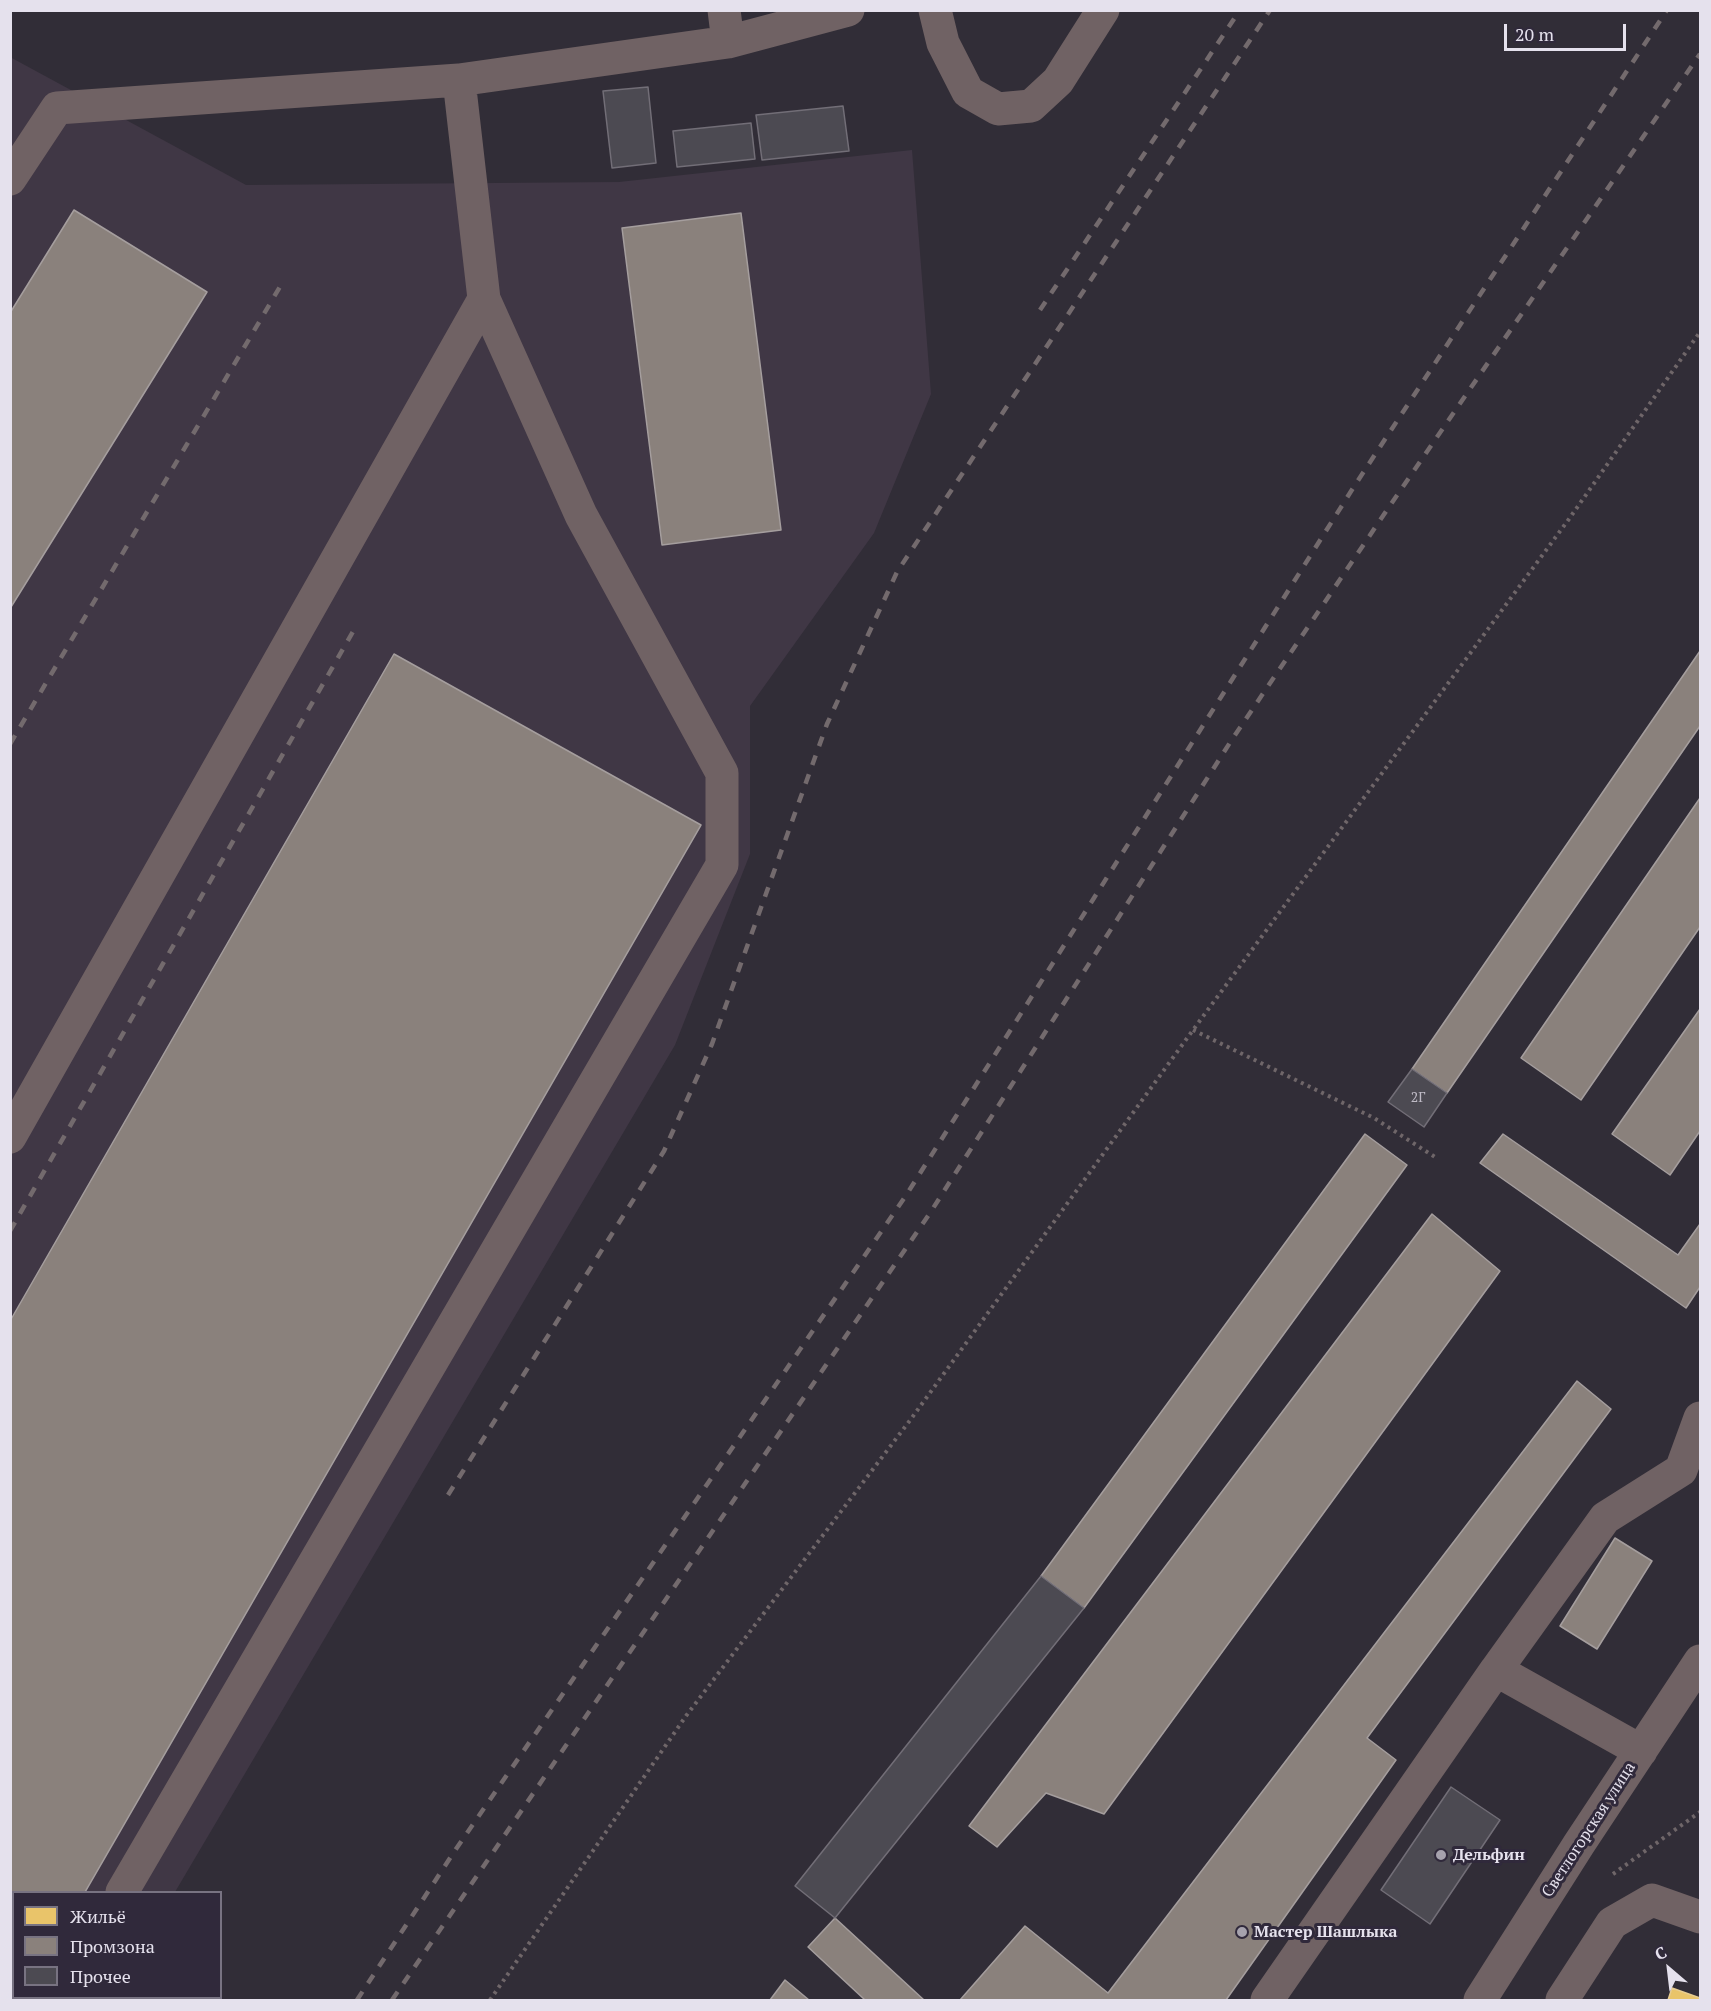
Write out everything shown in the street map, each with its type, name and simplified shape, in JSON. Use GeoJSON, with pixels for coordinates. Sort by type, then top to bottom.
{"type":"FeatureCollection","features":[{"type":"Feature","properties":{"kind":"street"},"geometry":{"type":"LineString","coordinates":[[724,10],[728,42]]}},
{"type":"Feature","properties":{"kind":"street"},"geometry":{"type":"LineString","coordinates":[[10,179],[57,108],[459,80],[728,42],[848,10]]}},
{"type":"Feature","properties":{"kind":"street"},"geometry":{"type":"LineString","coordinates":[[935,10],[943,43],[968,92],[998,109],[1031,105],[1058,81],[1103,10]]}},
{"type":"Feature","properties":{"kind":"street"},"geometry":{"type":"LineString","coordinates":[[123,1891],[722,865],[722,773],[580,515],[484,299],[459,80]]}},
{"type":"Feature","properties":{"kind":"street"},"geometry":{"type":"LineString","coordinates":[[10,1137],[484,299]]}},
{"type":"Feature","properties":{"kind":"street"},"geometry":{"type":"LineString","coordinates":[[1268,2001],[1496,1670],[1605,1518],[1681,1470],[1701,1418]]}},
{"type":"Feature","properties":{"kind":"street"},"geometry":{"type":"LineString","coordinates":[[1496,1670],[1641,1751]]}},
{"type":"Feature","properties":{"kind":"street","name":"Светлогорская улица"},"geometry":{"type":"LineString","coordinates":[[1480,2001],[1641,1751],[1696,1678]]}},
{"type":"Feature","properties":{"kind":"street"},"geometry":{"type":"LineString","coordinates":[[1562,2001],[1612,1923],[1652,1900],[1701,1917]]}},
{"type":"Feature","properties":{"kind":"path"},"geometry":{"type":"LineString","coordinates":[[490,2001],[686,1716],[911,1419],[1193,1030],[1569,519],[1701,332]]}},
{"type":"Feature","properties":{"kind":"path"},"geometry":{"type":"LineString","coordinates":[[1193,1030],[1374,1118],[1435,1158]]}},
{"type":"Feature","properties":{"kind":"path"},"geometry":{"type":"LineString","coordinates":[[1613,1874],[1701,1812]]}},
{"type":"Feature","properties":{"kind":"shaded area"},"geometry":{"type":"Polygon","coordinates":[[[10,57],[246,185],[619,182],[912,150],[931,394],[874,533],[750,706],[750,854],[675,1045],[176,1891],[12,1891],[12,1999],[112,1999],[11,2000],[10,57]]]}},
{"type":"Feature","properties":{"kind":"building: Жильё"},"geometry":{"type":"Polygon","coordinates":[[[1672,1988],[1700,1998],[1700,2000],[1668,2000],[1672,1988]]]}},
{"type":"Feature","properties":{"kind":"building: Промзона"},"geometry":{"type":"Polygon","coordinates":[[[74,210],[207,292],[11,607],[10,313],[74,210]]]}},
{"type":"Feature","properties":{"kind":"building: Промзона"},"geometry":{"type":"Polygon","coordinates":[[[741,213],[781,530],[662,545],[622,228],[741,213]]]}},
{"type":"Feature","properties":{"kind":"building: Промзона"},"geometry":{"type":"Polygon","coordinates":[[[1700,651],[1700,726],[1447,1093],[1412,1069],[1700,651]]]}},
{"type":"Feature","properties":{"kind":"building: Промзона"},"geometry":{"type":"Polygon","coordinates":[[[394,654],[701,825],[86,1891],[12,1891],[12,1999],[23,2000],[10,2000],[10,1321],[394,654]]]}},
{"type":"Feature","properties":{"kind":"building: Промзона"},"geometry":{"type":"Polygon","coordinates":[[[1700,798],[1700,927],[1581,1100],[1521,1058],[1700,798]]]}},
{"type":"Feature","properties":{"kind":"building: Промзона"},"geometry":{"type":"Polygon","coordinates":[[[1700,1009],[1700,1131],[1670,1175],[1612,1134],[1700,1009]]]}},
{"type":"Feature","properties":{"kind":"building: Промзона"},"geometry":{"type":"Polygon","coordinates":[[[1365,1134],[1407,1165],[1084,1608],[1041,1576],[1365,1134]]]}},
{"type":"Feature","properties":{"kind":"building: Промзона"},"geometry":{"type":"Polygon","coordinates":[[[1503,1134],[1678,1255],[1700,1224],[1700,1287],[1686,1308],[1480,1163],[1503,1134]]]}},
{"type":"Feature","properties":{"kind":"building: Промзона"},"geometry":{"type":"Polygon","coordinates":[[[1432,1214],[1500,1271],[1104,1814],[1046,1793],[997,1847],[969,1826],[1432,1214]]]}},
{"type":"Feature","properties":{"kind":"building: Промзона"},"geometry":{"type":"Polygon","coordinates":[[[1577,1381],[1611,1409],[1367,1738],[1396,1760],[1226,2000],[960,2000],[1025,1926],[1108,1993],[1577,1381]]]}},
{"type":"Feature","properties":{"kind":"building: Промзона"},"geometry":{"type":"Polygon","coordinates":[[[1615,1538],[1652,1561],[1597,1649],[1560,1626],[1615,1538]]]}},
{"type":"Feature","properties":{"kind":"building: Промзона"},"geometry":{"type":"Polygon","coordinates":[[[835,1918],[924,2000],[865,2000],[808,1947],[835,1918]]]}},
{"type":"Feature","properties":{"kind":"building: Промзона"},"geometry":{"type":"Polygon","coordinates":[[[785,1980],[809,2000],[770,2000],[785,1980]]]}},
{"type":"Feature","properties":{"kind":"building: Прочее"},"geometry":{"type":"Polygon","coordinates":[[[648,87],[656,163],[612,168],[603,91],[648,87]]]}},
{"type":"Feature","properties":{"kind":"building: Прочее"},"geometry":{"type":"Polygon","coordinates":[[[843,106],[849,151],[762,160],[756,115],[843,106]]]}},
{"type":"Feature","properties":{"kind":"building: Прочее"},"geometry":{"type":"Polygon","coordinates":[[[751,123],[755,159],[677,167],[673,131],[751,123]]]}},
{"type":"Feature","properties":{"kind":"building: Прочее"},"geometry":{"type":"Polygon","coordinates":[[[1412,1069],[1447,1093],[1424,1127],[1388,1102],[1412,1069]]]}},
{"type":"Feature","properties":{"kind":"building: Прочее"},"geometry":{"type":"Polygon","coordinates":[[[1041,1576],[1084,1608],[835,1918],[795,1886],[1041,1576]]]}},
{"type":"Feature","properties":{"kind":"building: Прочее","name":"Дельфин"},"geometry":{"type":"Polygon","coordinates":[[[1451,1787],[1500,1820],[1430,1924],[1381,1890],[1451,1787]]]}},
{"type":"Feature","properties":{"kind":"railway"},"geometry":{"type":"LineString","coordinates":[[1040,310],[1240,10]]}},
{"type":"Feature","properties":{"kind":"railway"},"geometry":{"type":"LineString","coordinates":[[448,1495],[664,1151],[712,1044],[827,724],[897,572],[1270,10]]}},
{"type":"Feature","properties":{"kind":"railway"},"geometry":{"type":"LineString","coordinates":[[357,2000],[456,1849],[905,1197],[1355,485],[1667,10]]}},
{"type":"Feature","properties":{"kind":"railway"},"geometry":{"type":"LineString","coordinates":[[392,2000],[930,1213],[1231,741],[1700,54]]}},
{"type":"Feature","properties":{"kind":"railway"},"geometry":{"type":"LineString","coordinates":[[10,744],[281,285]]}},
{"type":"Feature","properties":{"kind":"railway"},"geometry":{"type":"LineString","coordinates":[[10,1231],[355,628]]}},
{"type":"Feature","properties":{"kind":"place","name":"Дельфин"},"geometry":{"type":"Point","coordinates":[1441,1855]}},
{"type":"Feature","properties":{"kind":"place","name":"Мастер Шашлыка"},"geometry":{"type":"Point","coordinates":[1242,1932]}}]}
